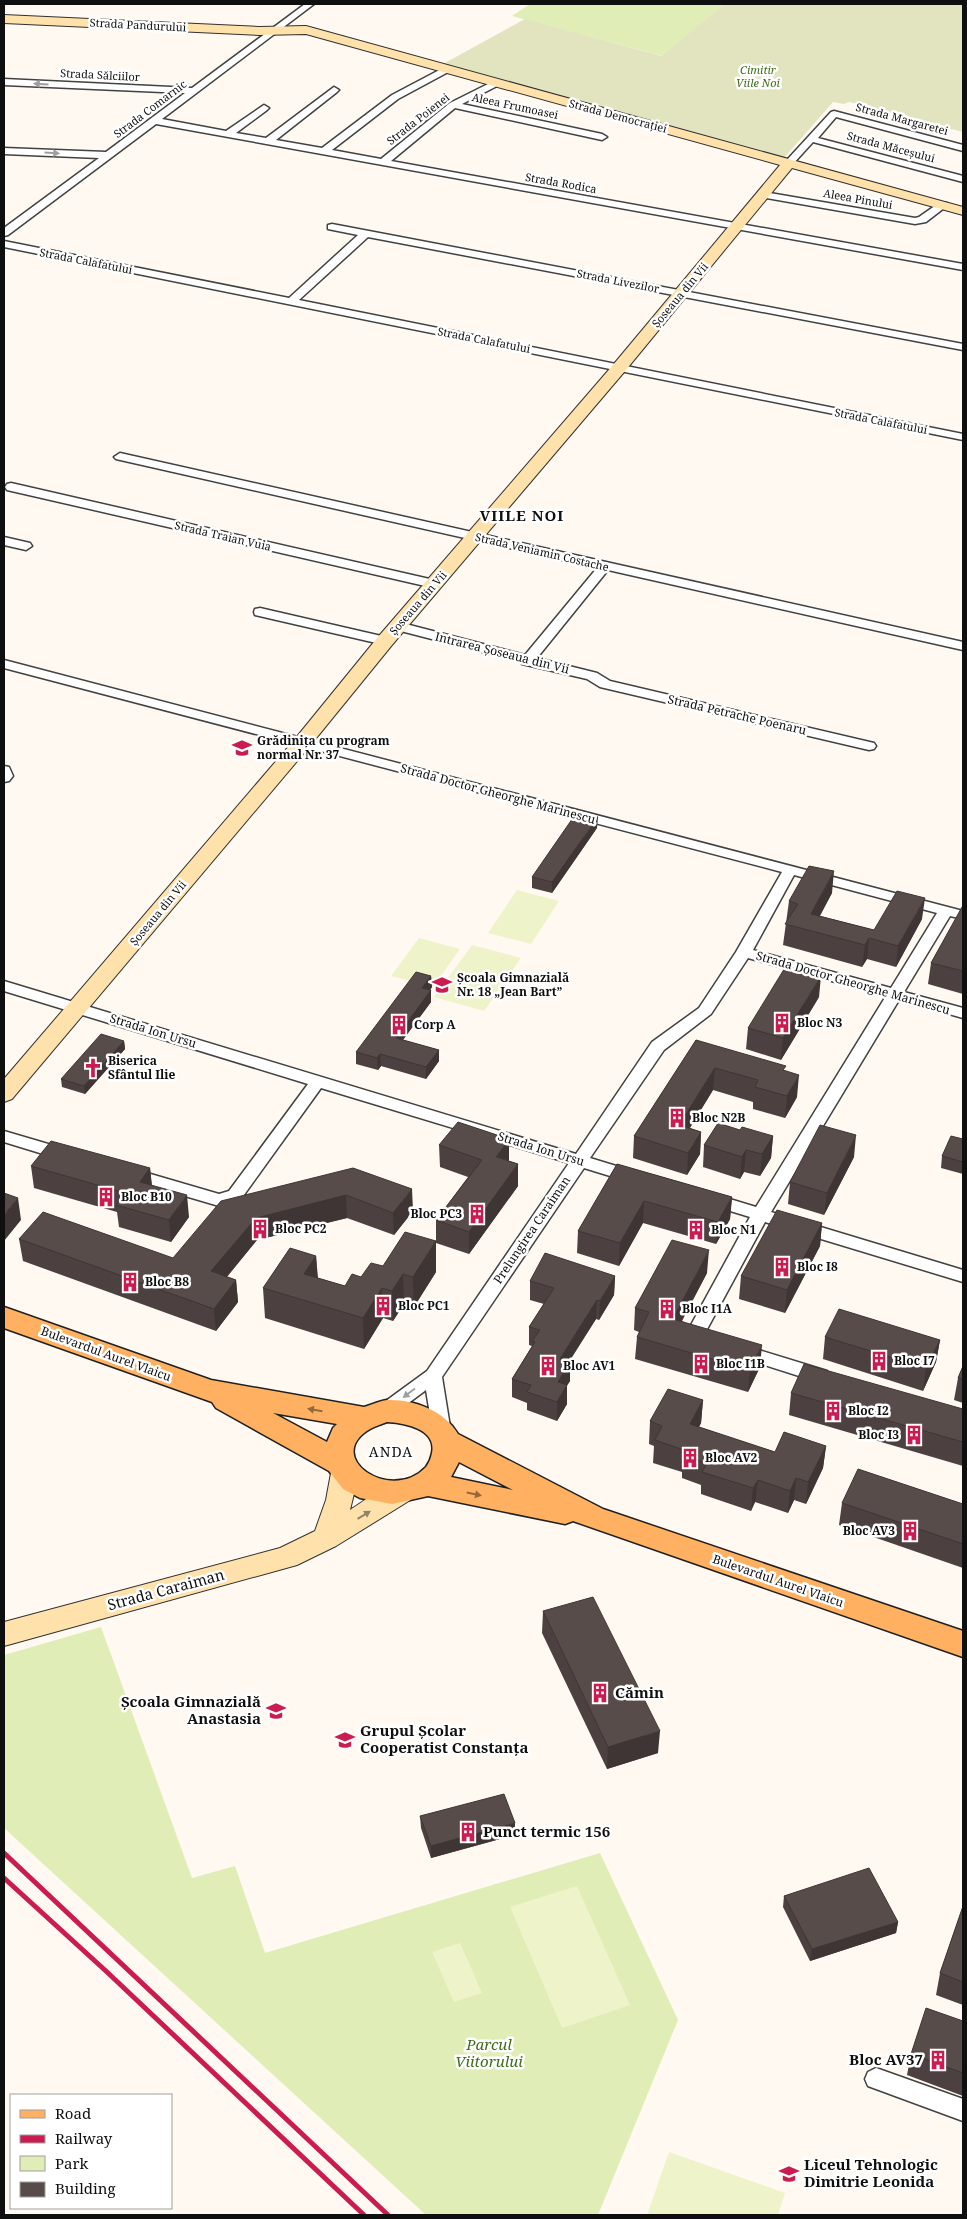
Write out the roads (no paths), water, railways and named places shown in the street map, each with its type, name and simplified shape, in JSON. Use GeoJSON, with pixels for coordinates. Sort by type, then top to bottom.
{"type":"FeatureCollection","features":[{"type":"Feature","properties":{"kind":"main road","name":"Bulevardul Aurel Vlaicu"},"geometry":{"type":"LineString","coordinates":[[4,1317],[208,1390],[342,1468]]}},
{"type":"Feature","properties":{"kind":"main road","name":"Bulevardul Aurel Vlaicu"},"geometry":{"type":"LineString","coordinates":[[208,1390],[374,1415]]}},
{"type":"Feature","properties":{"kind":"main road"},"geometry":{"type":"LineString","coordinates":[[415,1414],[431,1422],[444,1438],[447,1457],[441,1471],[414,1488],[381,1492],[366,1488],[351,1480],[342,1468],[338,1449],[341,1439],[347,1430],[374,1415],[415,1414]]}},
{"type":"Feature","properties":{"kind":"main road","name":"Bulevardul Aurel Vlaicu"},"geometry":{"type":"LineString","coordinates":[[444,1438],[592,1517],[963,1644]]}},
{"type":"Feature","properties":{"kind":"main road","name":"Bulevardul Aurel Vlaicu"},"geometry":{"type":"LineString","coordinates":[[414,1488],[592,1517]]}},
{"type":"Feature","properties":{"kind":"street","name":"Strada Comarnic"},"geometry":{"type":"LineString","coordinates":[[4,233],[310,4]]}},
{"type":"Feature","properties":{"kind":"street"},"geometry":{"type":"LineString","coordinates":[[292,18],[292,24],[306,30]]}},
{"type":"Feature","properties":{"kind":"street","name":"Strada Pandurului"},"geometry":{"type":"LineString","coordinates":[[4,19],[272,32]]}},
{"type":"Feature","properties":{"kind":"street","name":"Strada Democrației"},"geometry":{"type":"LineString","coordinates":[[272,32],[306,30],[963,211]]}},
{"type":"Feature","properties":{"kind":"street"},"geometry":{"type":"LineString","coordinates":[[323,152],[395,97],[447,69]]}},
{"type":"Feature","properties":{"kind":"street","name":"Strada Sălciilor"},"geometry":{"type":"LineString","coordinates":[[4,82],[195,91]]}},
{"type":"Feature","properties":{"kind":"street","name":"Strada Poienei"},"geometry":{"type":"LineString","coordinates":[[382,163],[453,105],[496,83]]}},
{"type":"Feature","properties":{"kind":"street"},"geometry":{"type":"LineString","coordinates":[[267,142],[334,90]]}},
{"type":"Feature","properties":{"kind":"street","name":"Aleea Frumoasei"},"geometry":{"type":"LineString","coordinates":[[453,105],[602,137]]}},
{"type":"Feature","properties":{"kind":"street"},"geometry":{"type":"LineString","coordinates":[[227,135],[264,108]]}},
{"type":"Feature","properties":{"kind":"street","name":"Șoseaua din Vii"},"geometry":{"type":"LineString","coordinates":[[4,1094],[302,743],[385,641],[619,368],[789,163],[834,114]]}},
{"type":"Feature","properties":{"kind":"street","name":"Strada Margaretei"},"geometry":{"type":"LineString","coordinates":[[834,114],[963,148]]}},
{"type":"Feature","properties":{"kind":"street","name":"Strada Rodica"},"geometry":{"type":"LineString","coordinates":[[155,121],[963,267]]}},
{"type":"Feature","properties":{"kind":"street","name":"Strada Măceșului"},"geometry":{"type":"LineString","coordinates":[[812,138],[963,179]]}},
{"type":"Feature","properties":{"kind":"street"},"geometry":{"type":"LineString","coordinates":[[4,150],[107,156]]}},
{"type":"Feature","properties":{"kind":"street","name":"Aleea Pinului"},"geometry":{"type":"LineString","coordinates":[[764,195],[915,221],[922,220],[943,206]]}},
{"type":"Feature","properties":{"kind":"street","name":"Strada Livezilor"},"geometry":{"type":"LineString","coordinates":[[332,227],[963,347]]}},
{"type":"Feature","properties":{"kind":"street"},"geometry":{"type":"LineString","coordinates":[[291,302],[366,234]]}},
{"type":"Feature","properties":{"kind":"street","name":"Strada Calafatului"},"geometry":{"type":"LineString","coordinates":[[4,244],[963,437]]}},
{"type":"Feature","properties":{"kind":"street","name":"Strada Veniamin Costache"},"geometry":{"type":"LineString","coordinates":[[120,457],[963,646]]}},
{"type":"Feature","properties":{"kind":"street","name":"Strada Traian Vuia"},"geometry":{"type":"LineString","coordinates":[[11,488],[434,584]]}},
{"type":"Feature","properties":{"kind":"street"},"geometry":{"type":"LineString","coordinates":[[4,541],[26,546]]}},
{"type":"Feature","properties":{"kind":"street"},"geometry":{"type":"LineString","coordinates":[[527,661],[605,566]]}},
{"type":"Feature","properties":{"kind":"street"},"geometry":{"type":"LineString","coordinates":[[260,612],[385,641]]}},
{"type":"Feature","properties":{"kind":"street","name":"Intrarea Șoseaua din Vii"},"geometry":{"type":"LineString","coordinates":[[398,626],[527,661],[592,676],[605,684]]}},
{"type":"Feature","properties":{"kind":"street","name":"Strada Doctor Gheorghe Marinescu"},"geometry":{"type":"LineString","coordinates":[[4,664],[963,915]]}},
{"type":"Feature","properties":{"kind":"street","name":"Strada Petrache Poenaru"},"geometry":{"type":"LineString","coordinates":[[605,684],[869,746]]}},
{"type":"Feature","properties":{"kind":"street"},"geometry":{"type":"LineString","coordinates":[[4,770],[6,776],[4,778]]}},
{"type":"Feature","properties":{"kind":"street","name":"Prelungirea Caraiman"},"geometry":{"type":"LineString","coordinates":[[374,1415],[433,1376],[658,1046],[705,1011],[744,952],[790,870]]}},
{"type":"Feature","properties":{"kind":"street"},"geometry":{"type":"LineString","coordinates":[[834,1380],[694,1336],[760,1215],[946,911]]}},
{"type":"Feature","properties":{"kind":"street","name":"Strada Doctor Gheorghe Marinescu"},"geometry":{"type":"LineString","coordinates":[[744,952],[963,1013]]}},
{"type":"Feature","properties":{"kind":"street","name":"Strada Ion Ursu"},"geometry":{"type":"LineString","coordinates":[[4,986],[650,1182]]}},
{"type":"Feature","properties":{"kind":"street"},"geometry":{"type":"LineString","coordinates":[[118,1170],[219,1200],[236,1195],[318,1081]]}},
{"type":"Feature","properties":{"kind":"street"},"geometry":{"type":"LineString","coordinates":[[4,1136],[81,1159]]}},
{"type":"Feature","properties":{"kind":"street"},"geometry":{"type":"LineString","coordinates":[[696,1195],[963,1276]]}},
{"type":"Feature","properties":{"kind":"street"},"geometry":{"type":"LineString","coordinates":[[433,1376],[444,1438]]}},
{"type":"Feature","properties":{"kind":"street"},"geometry":{"type":"LineString","coordinates":[[326,1538],[340,1500],[342,1468]]}},
{"type":"Feature","properties":{"kind":"street","name":"Strada Caraiman"},"geometry":{"type":"LineString","coordinates":[[4,1634],[287,1557],[326,1538],[414,1488]]}},
{"type":"Feature","properties":{"kind":"street"},"geometry":{"type":"LineString","coordinates":[[876,2080],[963,2110]]}},
{"type":"Feature","properties":{"kind":"railway"},"geometry":{"type":"LineString","coordinates":[[4,1853],[388,2215]]}},
{"type":"Feature","properties":{"kind":"railway"},"geometry":{"type":"LineString","coordinates":[[4,1878],[107,1972],[364,2215]]}},
{"type":"Feature","properties":{"kind":"place","name":"Grădinița cu program normal Nr. 37"},"geometry":{"type":"Point","coordinates":[242,748]}},
{"type":"Feature","properties":{"kind":"place","name":"Școala Gimnazială Nr. 18 „Jean Bart”"},"geometry":{"type":"Point","coordinates":[442,985]}},
{"type":"Feature","properties":{"kind":"place","name":"Bloc N3"},"geometry":{"type":"Point","coordinates":[782,1023]}},
{"type":"Feature","properties":{"kind":"place","name":"Corp A"},"geometry":{"type":"Point","coordinates":[399,1025]}},
{"type":"Feature","properties":{"kind":"place","name":"Biserica Sfântul Ilie"},"geometry":{"type":"Point","coordinates":[93,1068]}},
{"type":"Feature","properties":{"kind":"place","name":"Bloc N2B"},"geometry":{"type":"Point","coordinates":[677,1118]}},
{"type":"Feature","properties":{"kind":"place","name":"Bloc B10"},"geometry":{"type":"Point","coordinates":[106,1197]}},
{"type":"Feature","properties":{"kind":"place","name":"Bloc PC3"},"geometry":{"type":"Point","coordinates":[477,1214]}},
{"type":"Feature","properties":{"kind":"place","name":"Bloc PC2"},"geometry":{"type":"Point","coordinates":[260,1229]}},
{"type":"Feature","properties":{"kind":"place","name":"Bloc N1"},"geometry":{"type":"Point","coordinates":[696,1230]}},
{"type":"Feature","properties":{"kind":"place","name":"Bloc I8"},"geometry":{"type":"Point","coordinates":[782,1267]}},
{"type":"Feature","properties":{"kind":"place","name":"Bloc B8"},"geometry":{"type":"Point","coordinates":[130,1282]}},
{"type":"Feature","properties":{"kind":"place","name":"Bloc PC1"},"geometry":{"type":"Point","coordinates":[383,1306]}},
{"type":"Feature","properties":{"kind":"place","name":"Bloc I1A"},"geometry":{"type":"Point","coordinates":[667,1309]}},
{"type":"Feature","properties":{"kind":"place","name":"Bloc I7"},"geometry":{"type":"Point","coordinates":[879,1361]}},
{"type":"Feature","properties":{"kind":"place","name":"Bloc I1B"},"geometry":{"type":"Point","coordinates":[701,1364]}},
{"type":"Feature","properties":{"kind":"place","name":"Bloc AV1"},"geometry":{"type":"Point","coordinates":[548,1366]}},
{"type":"Feature","properties":{"kind":"place","name":"Bloc I2"},"geometry":{"type":"Point","coordinates":[833,1411]}},
{"type":"Feature","properties":{"kind":"place","name":"Bloc I3"},"geometry":{"type":"Point","coordinates":[914,1435]}},
{"type":"Feature","properties":{"kind":"place","name":"Bloc AV2"},"geometry":{"type":"Point","coordinates":[690,1458]}},
{"type":"Feature","properties":{"kind":"place","name":"Bloc AV3"},"geometry":{"type":"Point","coordinates":[910,1531]}},
{"type":"Feature","properties":{"kind":"place","name":"Cămin"},"geometry":{"type":"Point","coordinates":[600,1693]}},
{"type":"Feature","properties":{"kind":"place","name":"Școala Gimnazială Anastasia"},"geometry":{"type":"Point","coordinates":[276,1711]}},
{"type":"Feature","properties":{"kind":"place","name":"Grupul Școlar Cooperatist Constanța"},"geometry":{"type":"Point","coordinates":[345,1740]}},
{"type":"Feature","properties":{"kind":"place","name":"Punct termic 156"},"geometry":{"type":"Point","coordinates":[468,1832]}},
{"type":"Feature","properties":{"kind":"place","name":"Bloc AV37"},"geometry":{"type":"Point","coordinates":[938,2060]}},
{"type":"Feature","properties":{"kind":"place","name":"Liceul Tehnologic Dimitrie Leonida"},"geometry":{"type":"Point","coordinates":[789,2174]}},
{"type":"Feature","properties":{"kind":"district","name":"VIILE NOI"},"geometry":{"type":"Point","coordinates":[522,516]}},
{"type":"Feature","properties":{"kind":"district","name":"ANDA"},"geometry":{"type":"Point","coordinates":[391,1452]}},
{"type":"Feature","properties":{"kind":"park label","name":"Cimitir Viile Noi"},"geometry":{"type":"Point","coordinates":[758,76]}},
{"type":"Feature","properties":{"kind":"park label","name":"Parcul Viitorului"},"geometry":{"type":"Point","coordinates":[489,2054]}}]}
